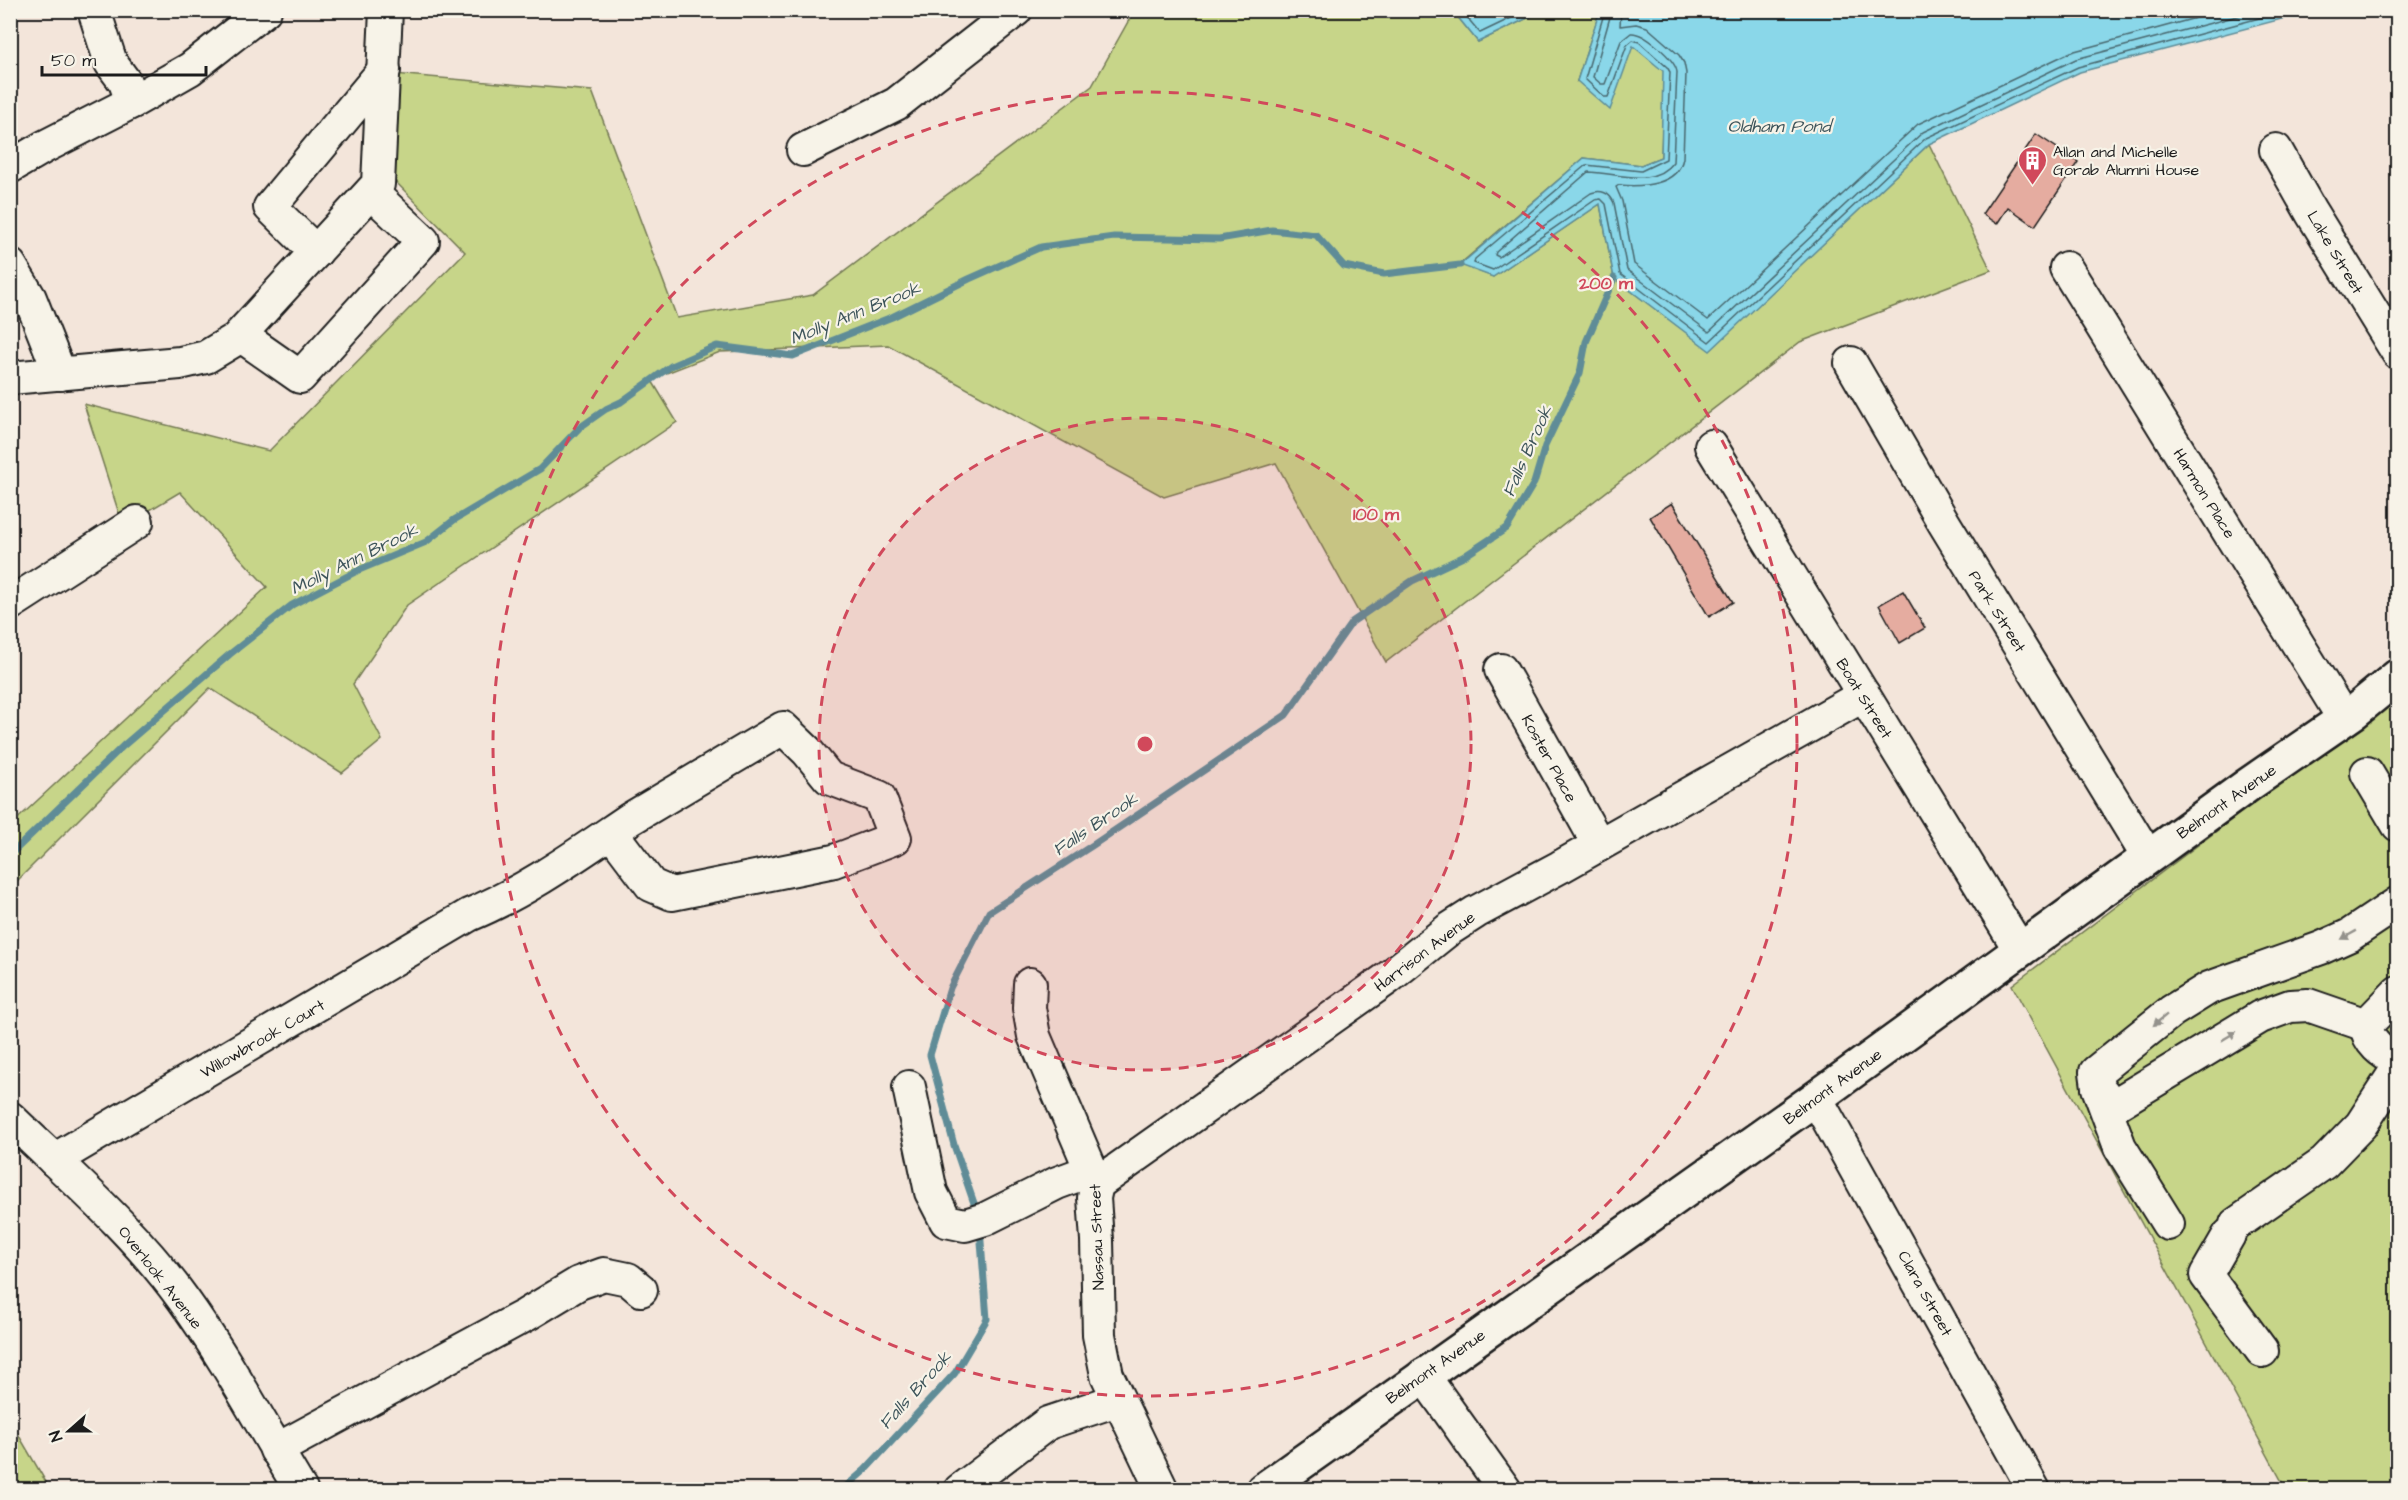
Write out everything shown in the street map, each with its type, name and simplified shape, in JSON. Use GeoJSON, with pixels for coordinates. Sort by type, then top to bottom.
{"type":"FeatureCollection","features":[{"type":"Feature","properties":{"kind":"main road","name":"Belmont Avenue"},"geometry":{"type":"LineString","coordinates":[[1263,1490],[1816,1098],[2148,857],[2344,719],[2394,687]]}},
{"type":"Feature","properties":{"kind":"street"},"geometry":{"type":"LineString","coordinates":[[94,10],[111,63],[125,82],[132,102]]}},
{"type":"Feature","properties":{"kind":"street"},"geometry":{"type":"LineString","coordinates":[[10,167],[190,69],[265,10]]}},
{"type":"Feature","properties":{"kind":"street"},"geometry":{"type":"LineString","coordinates":[[10,378],[180,363],[206,357],[240,335],[378,184],[386,10]]}},
{"type":"Feature","properties":{"kind":"street"},"geometry":{"type":"LineString","coordinates":[[803,150],[896,104],[1016,10]]}},
{"type":"Feature","properties":{"kind":"street"},"geometry":{"type":"LineString","coordinates":[[316,252],[270,207],[384,70]]}},
{"type":"Feature","properties":{"kind":"street","name":"Lake Street"},"geometry":{"type":"LineString","coordinates":[[2276,150],[2397,353]]}},
{"type":"Feature","properties":{"kind":"street"},"geometry":{"type":"LineString","coordinates":[[240,335],[300,376],[308,368],[423,241],[371,192]]}},
{"type":"Feature","properties":{"kind":"street"},"geometry":{"type":"LineString","coordinates":[[10,265],[30,298],[60,374]]}},
{"type":"Feature","properties":{"kind":"street","name":"Harmon Place"},"geometry":{"type":"LineString","coordinates":[[2066,268],[2344,719]]}},
{"type":"Feature","properties":{"kind":"street","name":"Park Street"},"geometry":{"type":"LineString","coordinates":[[1851,363],[1944,523],[2148,857]]}},
{"type":"Feature","properties":{"kind":"street","name":"Boat Street"},"geometry":{"type":"LineString","coordinates":[[1711,446],[2020,950]]}},
{"type":"Feature","properties":{"kind":"street"},"geometry":{"type":"LineString","coordinates":[[10,604],[137,522]]}},
{"type":"Feature","properties":{"kind":"street","name":"Koster Place"},"geometry":{"type":"LineString","coordinates":[[1501,670],[1599,845]]}},
{"type":"Feature","properties":{"kind":"street","name":"Harrison Avenue"},"geometry":{"type":"LineString","coordinates":[[909,1087],[931,1192],[946,1221],[975,1222],[1057,1183],[1094,1177],[1388,978],[1448,930],[1476,912],[1864,695]]}},
{"type":"Feature","properties":{"kind":"street","name":"Willowbrook Court"},"geometry":{"type":"LineString","coordinates":[[54,1160],[469,915],[558,868],[611,831],[783,728],[807,751],[829,778],[879,797],[895,838],[834,861],[672,894],[651,885],[611,831]]}},
{"type":"Feature","properties":{"kind":"street"},"geometry":{"type":"LineString","coordinates":[[2367,773],[2397,825]]}},
{"type":"Feature","properties":{"kind":"street"},"geometry":{"type":"LineString","coordinates":[[2168,1224],[2120,1147],[2098,1087],[2096,1071],[2172,1011],[2209,988],[2321,948],[2350,935],[2397,903]]}},
{"type":"Feature","properties":{"kind":"street","name":"Nassau Street"},"geometry":{"type":"LineString","coordinates":[[1030,984],[1029,1008],[1034,1036],[1094,1177],[1099,1335],[1107,1375],[1162,1490]]}},
{"type":"Feature","properties":{"kind":"street"},"geometry":{"type":"LineString","coordinates":[[2397,992],[2366,1025],[2367,1036],[2383,1053],[2397,1061]]}},
{"type":"Feature","properties":{"kind":"street"},"geometry":{"type":"LineString","coordinates":[[2098,1087],[2114,1106],[2260,1017],[2290,1006],[2308,1005],[2366,1025]]}},
{"type":"Feature","properties":{"kind":"street"},"geometry":{"type":"LineString","coordinates":[[2262,1351],[2206,1275],[2232,1229],[2324,1163],[2361,1125],[2397,1068]]}},
{"type":"Feature","properties":{"kind":"street","name":"Clara Street"},"geometry":{"type":"LineString","coordinates":[[1816,1098],[2034,1490]]}},
{"type":"Feature","properties":{"kind":"street","name":"Overlook Avenue"},"geometry":{"type":"LineString","coordinates":[[10,1118],[123,1227],[183,1299],[212,1342],[301,1490]]}},
{"type":"Feature","properties":{"kind":"street"},"geometry":{"type":"LineString","coordinates":[[276,1450],[526,1315],[579,1283],[604,1274],[628,1279],[641,1290]]}},
{"type":"Feature","properties":{"kind":"street"},"geometry":{"type":"LineString","coordinates":[[1423,1375],[1504,1490]]}},
{"type":"Feature","properties":{"kind":"street"},"geometry":{"type":"LineString","coordinates":[[960,1490],[1048,1423],[1117,1400]]}},
{"type":"Feature","properties":{"kind":"green space"},"geometry":{"type":"Polygon","coordinates":[[[1134,11],[1453,11],[1478,42],[1542,11],[1600,11],[1577,81],[1633,45],[1664,71],[1661,157],[1641,165],[1584,158],[1460,264],[1493,277],[1600,204],[1614,278],[1710,350],[1929,144],[1991,270],[1800,342],[1386,662],[1276,463],[1164,497],[888,345],[720,352],[651,379],[677,422],[407,605],[353,684],[382,740],[342,773],[210,688],[11,887],[11,825],[267,587],[180,492],[123,526],[84,404],[269,451],[465,252],[386,172],[394,74],[592,91],[677,318],[813,295],[1092,86],[1134,11]]]}},
{"type":"Feature","properties":{"kind":"green space"},"geometry":{"type":"Polygon","coordinates":[[[2397,695],[2397,1489],[2286,1489],[2012,985],[2397,695]]]}},
{"type":"Feature","properties":{"kind":"green space"},"geometry":{"type":"Polygon","coordinates":[[[11,1422],[50,1489],[11,1489],[11,1422]]]}},
{"type":"Feature","properties":{"kind":"water","name":"Oldham Pond"},"geometry":{"type":"Polygon","coordinates":[[[1600,10],[2312,11],[2080,72],[1929,144],[1710,351],[1614,278],[1600,204],[1493,277],[1460,265],[1584,158],[1641,165],[1661,157],[1663,71],[1633,46],[1610,110],[1577,81],[1600,10]]]}},
{"type":"Feature","properties":{"kind":"water"},"geometry":{"type":"Polygon","coordinates":[[[1453,11],[1542,11],[1478,42],[1453,11]]]}},
{"type":"Feature","properties":{"kind":"building","name":"Allan and Michelle Gorab Alumni House"},"geometry":{"type":"Polygon","coordinates":[[[2036,134],[2078,162],[2035,226],[2008,207],[1997,224],[1982,214],[2036,134]]]}},
{"type":"Feature","properties":{"kind":"building"},"geometry":{"type":"Polygon","coordinates":[[[1672,503],[1733,602],[1709,617],[1650,517],[1672,503]]]}},
{"type":"Feature","properties":{"kind":"building"},"geometry":{"type":"Polygon","coordinates":[[[1903,591],[1925,628],[1900,643],[1879,605],[1903,591]]]}},
{"type":"Feature","properties":{"kind":"waterway","name":"Molly Ann Brook"},"geometry":{"type":"LineString","coordinates":[[10,855],[123,746],[230,654],[292,605],[359,570],[426,542],[454,520],[540,469],[579,428],[606,409],[621,402],[671,366],[717,346],[793,356],[892,317],[1041,247],[1114,237],[1219,239],[1272,230],[1316,235],[1344,266],[1384,274],[1460,265]]}},
{"type":"Feature","properties":{"kind":"waterway","name":"Falls Brook"},"geometry":{"type":"LineString","coordinates":[[977,1212],[954,1145],[930,1055],[950,988],[989,912],[1286,715],[1352,622],[1412,581],[1463,557],[1507,528],[1534,483],[1545,446],[1580,373],[1586,342],[1614,278]]}},
{"type":"Feature","properties":{"kind":"waterway","name":"Falls Brook"},"geometry":{"type":"LineString","coordinates":[[842,1490],[865,1470],[955,1373],[987,1319],[980,1229]]}},
{"type":"Feature","properties":{"kind":"place","name":"Allan and Michelle Gorab Alumni House"},"geometry":{"type":"Point","coordinates":[2032,186]}}]}
